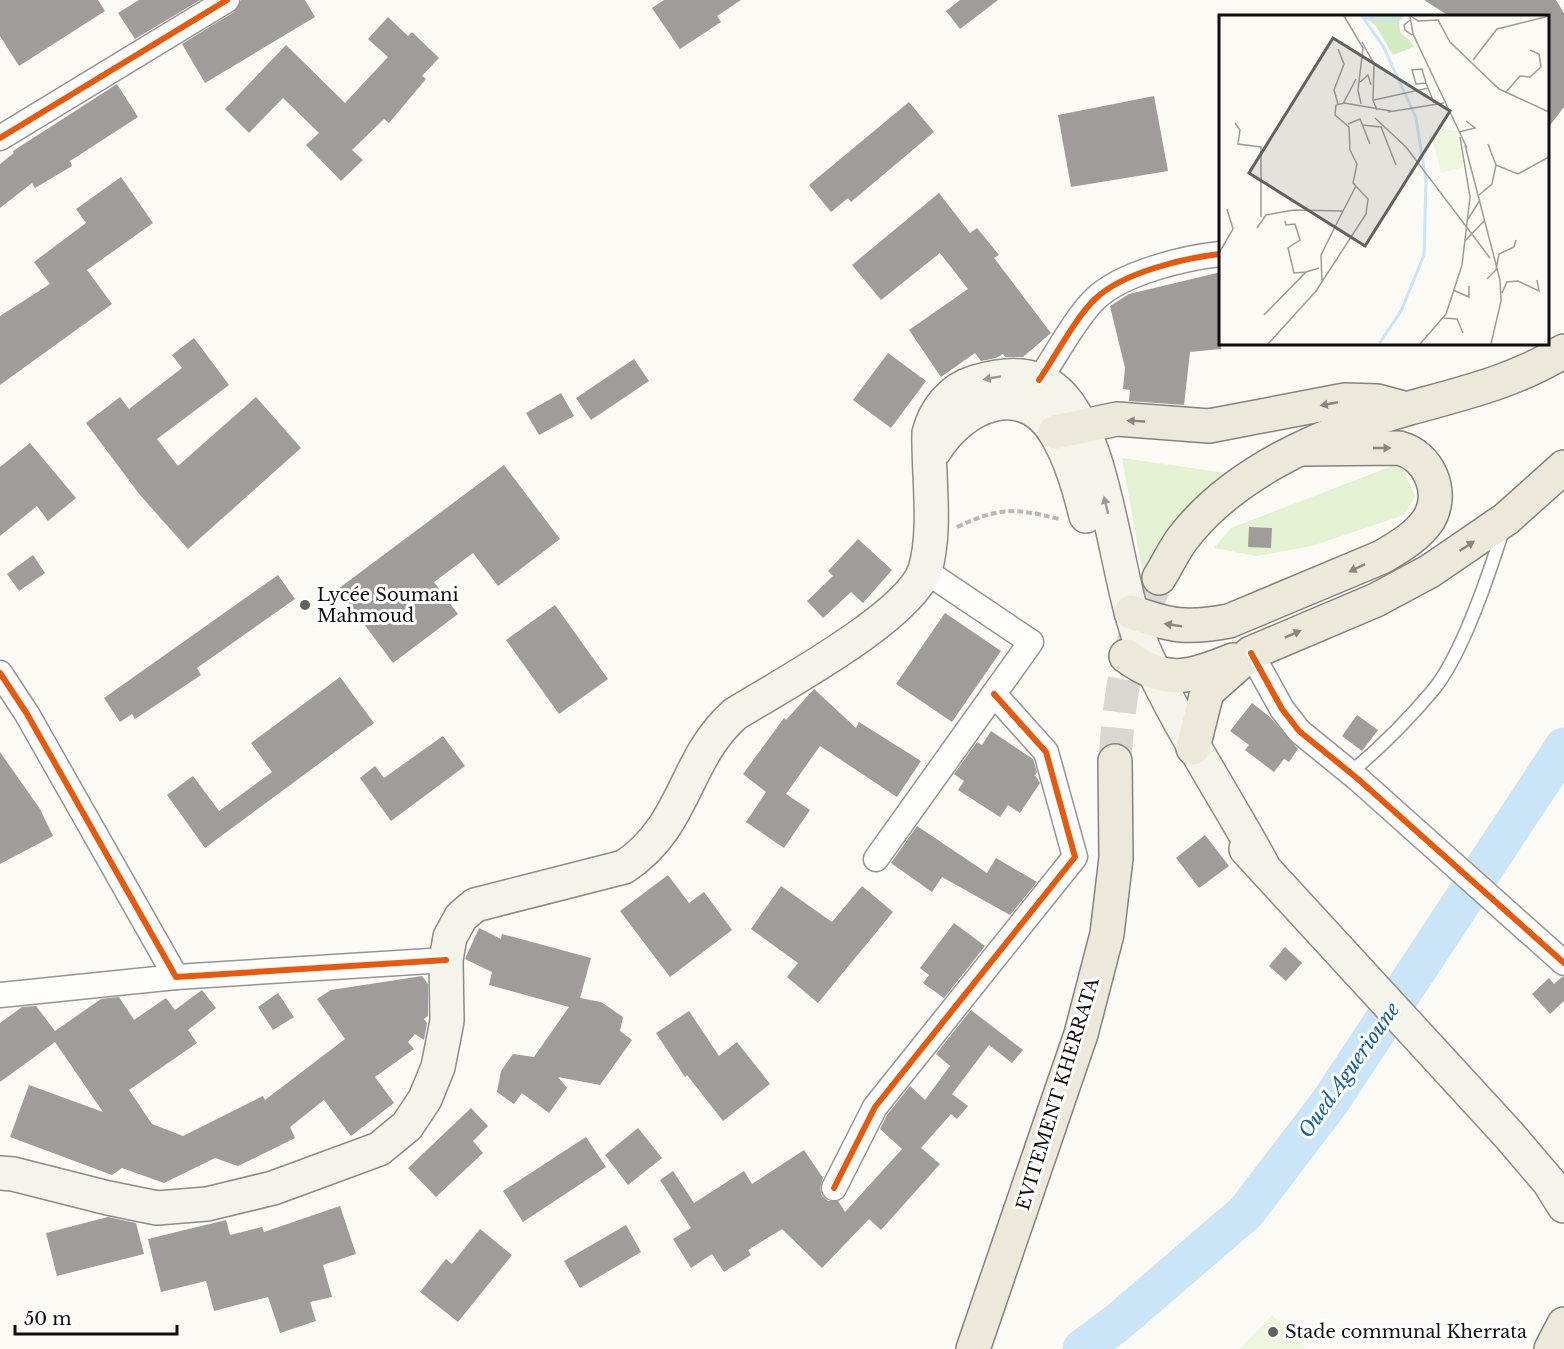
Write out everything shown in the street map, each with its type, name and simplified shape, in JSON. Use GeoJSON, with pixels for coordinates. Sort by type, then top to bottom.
{"type":"FeatureCollection","features":[{"type":"Feature","properties":{"kind":"main road"},"geometry":{"type":"LineString","coordinates":[[1159,578],[1182,539],[1222,500],[1258,473],[1302,449],[1361,423],[1508,380],[1564,351]]}},
{"type":"Feature","properties":{"kind":"main road"},"geometry":{"type":"LineString","coordinates":[[0,1173],[157,1208],[207,1204],[273,1188],[379,1149],[407,1126],[425,1099],[438,1067],[447,1021],[446,960],[450,937],[461,917],[475,905],[624,867],[643,854],[660,836],[719,728],[735,714],[886,618],[909,597],[927,555],[929,433],[932,423],[950,395],[968,384],[989,378],[1019,374],[1053,387],[1066,401],[1077,481],[1126,656],[1143,700],[1177,763],[1209,810],[1262,864],[1560,1189]]}},
{"type":"Feature","properties":{"kind":"main road"},"geometry":{"type":"LineString","coordinates":[[1069,429],[1118,420],[1209,426],[1361,399],[1407,409]]}},
{"type":"Feature","properties":{"kind":"main road"},"geometry":{"type":"LineString","coordinates":[[930,457],[946,432],[960,419],[999,402],[1030,409],[1069,429],[1094,460],[1131,612],[1155,674],[1193,748],[1238,819],[1262,864]]}},
{"type":"Feature","properties":{"kind":"main road"},"geometry":{"type":"LineString","coordinates":[[1131,612],[1168,625],[1203,626],[1229,621],[1382,557],[1402,546],[1429,519],[1434,501],[1433,480],[1424,462],[1409,450],[1399,448],[1302,449]]}},
{"type":"Feature","properties":{"kind":"main road"},"geometry":{"type":"LineString","coordinates":[[1126,656],[1155,674],[1180,677],[1197,674],[1376,600],[1430,571],[1506,519],[1564,467]]}},
{"type":"Feature","properties":{"kind":"main road"},"geometry":{"type":"LineString","coordinates":[[1193,748],[1206,692],[1251,653]]}},
{"type":"Feature","properties":{"kind":"main road","name":"EVITEMENT KHERRATA"},"geometry":{"type":"LineString","coordinates":[[973,1349],[1082,1034],[1107,934],[1116,858],[1115,761]]}},
{"type":"Feature","properties":{"kind":"main road"},"geometry":{"type":"LineString","coordinates":[[1551,1349],[1564,1323]]}},
{"type":"Feature","properties":{"kind":"street"},"geometry":{"type":"LineString","coordinates":[[0,138],[227,0]]}},
{"type":"Feature","properties":{"kind":"street"},"geometry":{"type":"LineString","coordinates":[[1039,380],[1093,301],[1111,286],[1174,264],[1219,254]]}},
{"type":"Feature","properties":{"kind":"street"},"geometry":{"type":"LineString","coordinates":[[876,859],[1031,642],[927,555]]}},
{"type":"Feature","properties":{"kind":"street"},"geometry":{"type":"LineString","coordinates":[[1251,653],[1290,721],[1564,963]]}},
{"type":"Feature","properties":{"kind":"street"},"geometry":{"type":"LineString","coordinates":[[0,673],[27,714],[176,977]]}},
{"type":"Feature","properties":{"kind":"street"},"geometry":{"type":"LineString","coordinates":[[834,1188],[874,1107],[1075,857],[1046,752],[994,694]]}},
{"type":"Feature","properties":{"kind":"street"},"geometry":{"type":"LineString","coordinates":[[0,995],[176,977],[446,960]]}},
{"type":"Feature","properties":{"kind":"lane"},"geometry":{"type":"LineString","coordinates":[[1354,776],[1435,687],[1467,627],[1506,519]]}},
{"type":"Feature","properties":{"kind":"path"},"geometry":{"type":"LineString","coordinates":[[927,555],[976,518],[999,511],[1021,510],[1060,519],[1091,534]]}},
{"type":"Feature","properties":{"kind":"green space"},"geometry":{"type":"Polygon","coordinates":[[[1122,458],[1233,474],[1144,581],[1122,458]]]}},
{"type":"Feature","properties":{"kind":"green space"},"geometry":{"type":"Polygon","coordinates":[[[1400,463],[1415,496],[1404,515],[1312,546],[1256,556],[1214,548],[1231,528],[1400,463]]]}},
{"type":"Feature","properties":{"kind":"green space","name":"Stade communal Kherrata"},"geometry":{"type":"Polygon","coordinates":[[[1272,1315],[1306,1349],[1240,1349],[1272,1315]]]}},
{"type":"Feature","properties":{"kind":"building"},"geometry":{"type":"Polygon","coordinates":[[[0,0],[98,0],[105,11],[19,66],[0,36],[0,0]]]}},
{"type":"Feature","properties":{"kind":"building"},"geometry":{"type":"Polygon","coordinates":[[[139,0],[200,0],[135,39],[118,13],[139,0]]]}},
{"type":"Feature","properties":{"kind":"building"},"geometry":{"type":"Polygon","coordinates":[[[241,0],[305,0],[315,17],[205,83],[182,44],[234,12],[241,0]]]}},
{"type":"Feature","properties":{"kind":"building"},"geometry":{"type":"Polygon","coordinates":[[[664,0],[741,0],[717,16],[721,22],[680,49],[652,8],[664,0]]]}},
{"type":"Feature","properties":{"kind":"building"},"geometry":{"type":"Polygon","coordinates":[[[960,0],[998,0],[960,29],[946,11],[960,0]]]}},
{"type":"Feature","properties":{"kind":"building"},"geometry":{"type":"Polygon","coordinates":[[[1424,0],[1556,0],[1564,13],[1564,107],[1549,127],[1549,15],[1447,15],[1424,0]]]}},
{"type":"Feature","properties":{"kind":"building"},"geometry":{"type":"Polygon","coordinates":[[[388,17],[408,36],[412,32],[439,58],[422,76],[426,79],[389,123],[384,119],[352,150],[363,160],[341,181],[306,145],[319,133],[283,98],[249,133],[225,109],[286,45],[345,103],[388,57],[368,39],[388,17]]]}},
{"type":"Feature","properties":{"kind":"building"},"geometry":{"type":"Polygon","coordinates":[[[117,84],[138,117],[70,161],[72,166],[35,188],[32,183],[0,208],[0,164],[14,153],[13,151],[117,84]]]}},
{"type":"Feature","properties":{"kind":"building"},"geometry":{"type":"Polygon","coordinates":[[[1154,96],[1168,171],[1071,187],[1058,115],[1154,96]]]}},
{"type":"Feature","properties":{"kind":"building"},"geometry":{"type":"Polygon","coordinates":[[[909,102],[934,132],[851,202],[848,198],[831,212],[809,185],[909,102]]]}},
{"type":"Feature","properties":{"kind":"building"},"geometry":{"type":"Polygon","coordinates":[[[121,177],[153,223],[87,270],[112,304],[0,385],[0,316],[50,284],[34,262],[86,223],[76,209],[121,177]]]}},
{"type":"Feature","properties":{"kind":"building"},"geometry":{"type":"Polygon","coordinates":[[[939,193],[970,233],[977,228],[999,255],[994,258],[1051,333],[1023,357],[1005,357],[1003,354],[981,361],[975,353],[941,377],[909,330],[968,289],[940,253],[881,300],[852,265],[939,193]]]}},
{"type":"Feature","properties":{"kind":"building"},"geometry":{"type":"Polygon","coordinates":[[[1219,272],[1219,345],[1221,349],[1190,352],[1184,405],[1129,401],[1130,390],[1123,389],[1125,368],[1110,306],[1129,294],[1219,272]]]}},
{"type":"Feature","properties":{"kind":"building"},"geometry":{"type":"Polygon","coordinates":[[[194,338],[229,385],[157,439],[178,466],[256,397],[301,448],[188,549],[140,495],[86,423],[120,397],[129,409],[182,368],[172,355],[194,338]]]}},
{"type":"Feature","properties":{"kind":"building"},"geometry":{"type":"Polygon","coordinates":[[[888,353],[926,381],[891,428],[853,400],[888,353]]]}},
{"type":"Feature","properties":{"kind":"building"},"geometry":{"type":"Polygon","coordinates":[[[634,359],[649,381],[591,420],[576,398],[634,359]]]}},
{"type":"Feature","properties":{"kind":"building"},"geometry":{"type":"Polygon","coordinates":[[[561,393],[574,416],[539,435],[526,413],[561,393]]]}},
{"type":"Feature","properties":{"kind":"building"},"geometry":{"type":"Polygon","coordinates":[[[30,443],[76,498],[48,521],[37,506],[0,536],[0,467],[30,443]]]}},
{"type":"Feature","properties":{"kind":"building"},"geometry":{"type":"Polygon","coordinates":[[[504,465],[560,539],[498,586],[473,553],[434,582],[458,614],[393,663],[338,589],[504,465]]]}},
{"type":"Feature","properties":{"kind":"building"},"geometry":{"type":"Polygon","coordinates":[[[1249,527],[1272,528],[1271,548],[1248,547],[1249,527]]]}},
{"type":"Feature","properties":{"kind":"building"},"geometry":{"type":"Polygon","coordinates":[[[858,539],[892,570],[863,603],[851,592],[823,618],[807,601],[833,576],[828,571],[858,539]]]}},
{"type":"Feature","properties":{"kind":"building"},"geometry":{"type":"Polygon","coordinates":[[[33,555],[45,573],[19,591],[7,574],[33,555]]]}},
{"type":"Feature","properties":{"kind":"building"},"geometry":{"type":"Polygon","coordinates":[[[278,575],[295,599],[197,668],[201,675],[135,719],[132,714],[120,722],[104,698],[278,575]]]}},
{"type":"Feature","properties":{"kind":"building"},"geometry":{"type":"Polygon","coordinates":[[[555,605],[608,679],[559,714],[506,640],[555,605]]]}},
{"type":"Feature","properties":{"kind":"building"},"geometry":{"type":"Polygon","coordinates":[[[945,613],[1001,651],[952,722],[896,684],[945,613]]]}},
{"type":"Feature","properties":{"kind":"building"},"geometry":{"type":"Polygon","coordinates":[[[340,677],[374,723],[205,848],[167,795],[193,776],[219,811],[272,772],[251,743],[340,677]]]}},
{"type":"Feature","properties":{"kind":"building"},"geometry":{"type":"Polygon","coordinates":[[[814,689],[856,728],[859,722],[921,761],[897,797],[820,746],[786,794],[810,810],[784,848],[746,822],[766,792],[743,774],[784,718],[786,720],[814,689]]]}},
{"type":"Feature","properties":{"kind":"building"},"geometry":{"type":"Polygon","coordinates":[[[1252,703],[1270,717],[1298,749],[1289,762],[1284,759],[1274,772],[1245,750],[1249,745],[1230,731],[1252,703]]]}},
{"type":"Feature","properties":{"kind":"building"},"geometry":{"type":"Polygon","coordinates":[[[1357,715],[1378,730],[1362,751],[1342,736],[1357,715]]]}},
{"type":"Feature","properties":{"kind":"building"},"geometry":{"type":"Polygon","coordinates":[[[991,731],[1033,759],[1037,772],[1035,775],[1040,783],[1020,813],[1008,805],[1000,817],[958,790],[964,781],[954,774],[977,742],[982,745],[991,731]]]}},
{"type":"Feature","properties":{"kind":"building"},"geometry":{"type":"Polygon","coordinates":[[[443,736],[465,766],[391,821],[360,778],[375,766],[384,778],[443,736]]]}},
{"type":"Feature","properties":{"kind":"building"},"geometry":{"type":"Polygon","coordinates":[[[0,752],[40,809],[53,836],[0,864],[0,752]]]}},
{"type":"Feature","properties":{"kind":"building"},"geometry":{"type":"Polygon","coordinates":[[[917,826],[987,873],[996,858],[1037,882],[1010,915],[942,877],[932,892],[891,863],[917,826]]]}},
{"type":"Feature","properties":{"kind":"building"},"geometry":{"type":"Polygon","coordinates":[[[1205,835],[1229,866],[1199,888],[1176,858],[1205,835]]]}},
{"type":"Feature","properties":{"kind":"building"},"geometry":{"type":"Polygon","coordinates":[[[668,875],[689,903],[704,892],[732,930],[670,977],[620,911],[668,875]]]}},
{"type":"Feature","properties":{"kind":"building"},"geometry":{"type":"Polygon","coordinates":[[[781,886],[832,922],[862,886],[893,912],[818,1003],[787,977],[798,963],[751,929],[781,886]]]}},
{"type":"Feature","properties":{"kind":"building"},"geometry":{"type":"Polygon","coordinates":[[[954,923],[985,946],[944,998],[923,983],[929,975],[920,968],[954,923]]]}},
{"type":"Feature","properties":{"kind":"building"},"geometry":{"type":"Polygon","coordinates":[[[479,928],[501,939],[502,934],[591,958],[580,998],[601,1002],[623,1017],[620,1031],[632,1040],[600,1085],[558,1077],[567,1088],[549,1113],[522,1093],[514,1104],[497,1092],[501,1071],[513,1054],[534,1057],[569,1007],[489,985],[492,972],[465,959],[479,928]]]}},
{"type":"Feature","properties":{"kind":"building"},"geometry":{"type":"Polygon","coordinates":[[[1285,947],[1302,963],[1286,981],[1269,966],[1285,947]]]}},
{"type":"Feature","properties":{"kind":"building"},"geometry":{"type":"Polygon","coordinates":[[[422,976],[428,984],[428,1016],[424,1019],[427,1023],[424,1040],[415,1034],[408,1042],[414,1049],[375,1077],[394,1103],[351,1136],[324,1100],[290,1127],[295,1138],[238,1166],[215,1158],[164,1183],[122,1168],[112,1175],[10,1137],[29,1085],[103,1112],[55,1042],[0,1082],[0,1023],[22,1007],[36,1006],[55,1031],[101,999],[119,997],[134,1020],[166,998],[175,1010],[202,990],[216,1008],[188,1030],[197,1043],[129,1090],[152,1124],[183,1136],[263,1096],[265,1100],[345,1039],[317,999],[331,990],[422,976]]]}},
{"type":"Feature","properties":{"kind":"building"},"geometry":{"type":"Polygon","coordinates":[[[1564,977],[1564,1001],[1550,1014],[1532,994],[1549,978],[1554,984],[1564,977]]]}},
{"type":"Feature","properties":{"kind":"building"},"geometry":{"type":"Polygon","coordinates":[[[278,993],[294,1017],[273,1030],[258,1007],[278,993]]]}},
{"type":"Feature","properties":{"kind":"building"},"geometry":{"type":"Polygon","coordinates":[[[971,1010],[1023,1050],[1012,1063],[989,1045],[952,1094],[968,1106],[957,1119],[951,1114],[921,1148],[940,1164],[881,1230],[869,1219],[822,1268],[782,1229],[748,1250],[751,1255],[724,1272],[712,1254],[691,1268],[673,1239],[691,1228],[660,1180],[673,1171],[694,1203],[744,1171],[752,1184],[804,1150],[823,1178],[820,1188],[822,1196],[828,1201],[838,1201],[845,1212],[902,1149],[880,1129],[887,1115],[910,1086],[925,1100],[950,1066],[936,1054],[971,1010]]]}},
{"type":"Feature","properties":{"kind":"building"},"geometry":{"type":"Polygon","coordinates":[[[689,1011],[719,1056],[737,1042],[770,1084],[723,1121],[687,1075],[685,1077],[656,1033],[689,1011]]]}},
{"type":"Feature","properties":{"kind":"building"},"geometry":{"type":"Polygon","coordinates":[[[471,1108],[488,1126],[473,1141],[483,1153],[436,1197],[408,1168],[471,1108]]]}},
{"type":"Feature","properties":{"kind":"building"},"geometry":{"type":"Polygon","coordinates":[[[638,1128],[662,1158],[628,1185],[605,1155],[638,1128]]]}},
{"type":"Feature","properties":{"kind":"building"},"geometry":{"type":"Polygon","coordinates":[[[586,1137],[606,1167],[523,1222],[503,1191],[586,1137]]]}},
{"type":"Feature","properties":{"kind":"building"},"geometry":{"type":"Polygon","coordinates":[[[340,1206],[356,1254],[323,1265],[332,1297],[310,1302],[316,1321],[280,1333],[268,1297],[214,1311],[206,1281],[161,1292],[148,1239],[226,1220],[230,1235],[262,1227],[264,1232],[340,1206]]]}},
{"type":"Feature","properties":{"kind":"building"},"geometry":{"type":"Polygon","coordinates":[[[108,1217],[136,1223],[144,1254],[57,1276],[46,1233],[108,1217]]]}},
{"type":"Feature","properties":{"kind":"building"},"geometry":{"type":"Polygon","coordinates":[[[626,1225],[641,1252],[580,1288],[564,1261],[626,1225]]]}},
{"type":"Feature","properties":{"kind":"building"},"geometry":{"type":"Polygon","coordinates":[[[480,1229],[512,1255],[458,1322],[420,1292],[446,1259],[452,1264],[480,1229]]]}},
{"type":"Feature","properties":{"kind":"waterway","name":"Oued Aguerioune"},"geometry":{"type":"LineString","coordinates":[[1082,1349],[1117,1323],[1246,1212],[1330,1102],[1564,747]]}},
{"type":"Feature","properties":{"kind":"tunnel"},"geometry":{"type":"LineString","coordinates":[[1115,761],[1119,713],[1127,667],[1140,622],[1159,578]]}},
{"type":"Feature","properties":{"kind":"cycle path"},"geometry":{"type":"LineString","coordinates":[[0,138],[227,0]]}},
{"type":"Feature","properties":{"kind":"cycle path"},"geometry":{"type":"LineString","coordinates":[[1039,380],[1080,316],[1095,299],[1107,290],[1154,268],[1219,254]]}},
{"type":"Feature","properties":{"kind":"cycle path"},"geometry":{"type":"LineString","coordinates":[[1251,653],[1282,709],[1299,731],[1358,779],[1564,963]]}},
{"type":"Feature","properties":{"kind":"cycle path"},"geometry":{"type":"LineString","coordinates":[[0,673],[27,714],[176,977],[446,960]]}},
{"type":"Feature","properties":{"kind":"cycle path"},"geometry":{"type":"LineString","coordinates":[[834,1188],[875,1107],[1075,857],[1046,752],[994,694]]}},
{"type":"Feature","properties":{"kind":"place","name":"Lycée Soumani Mahmoud"},"geometry":{"type":"Point","coordinates":[305,605]}},
{"type":"Feature","properties":{"kind":"place","name":"Stade communal Kherrata"},"geometry":{"type":"Point","coordinates":[1273,1332]}}]}
